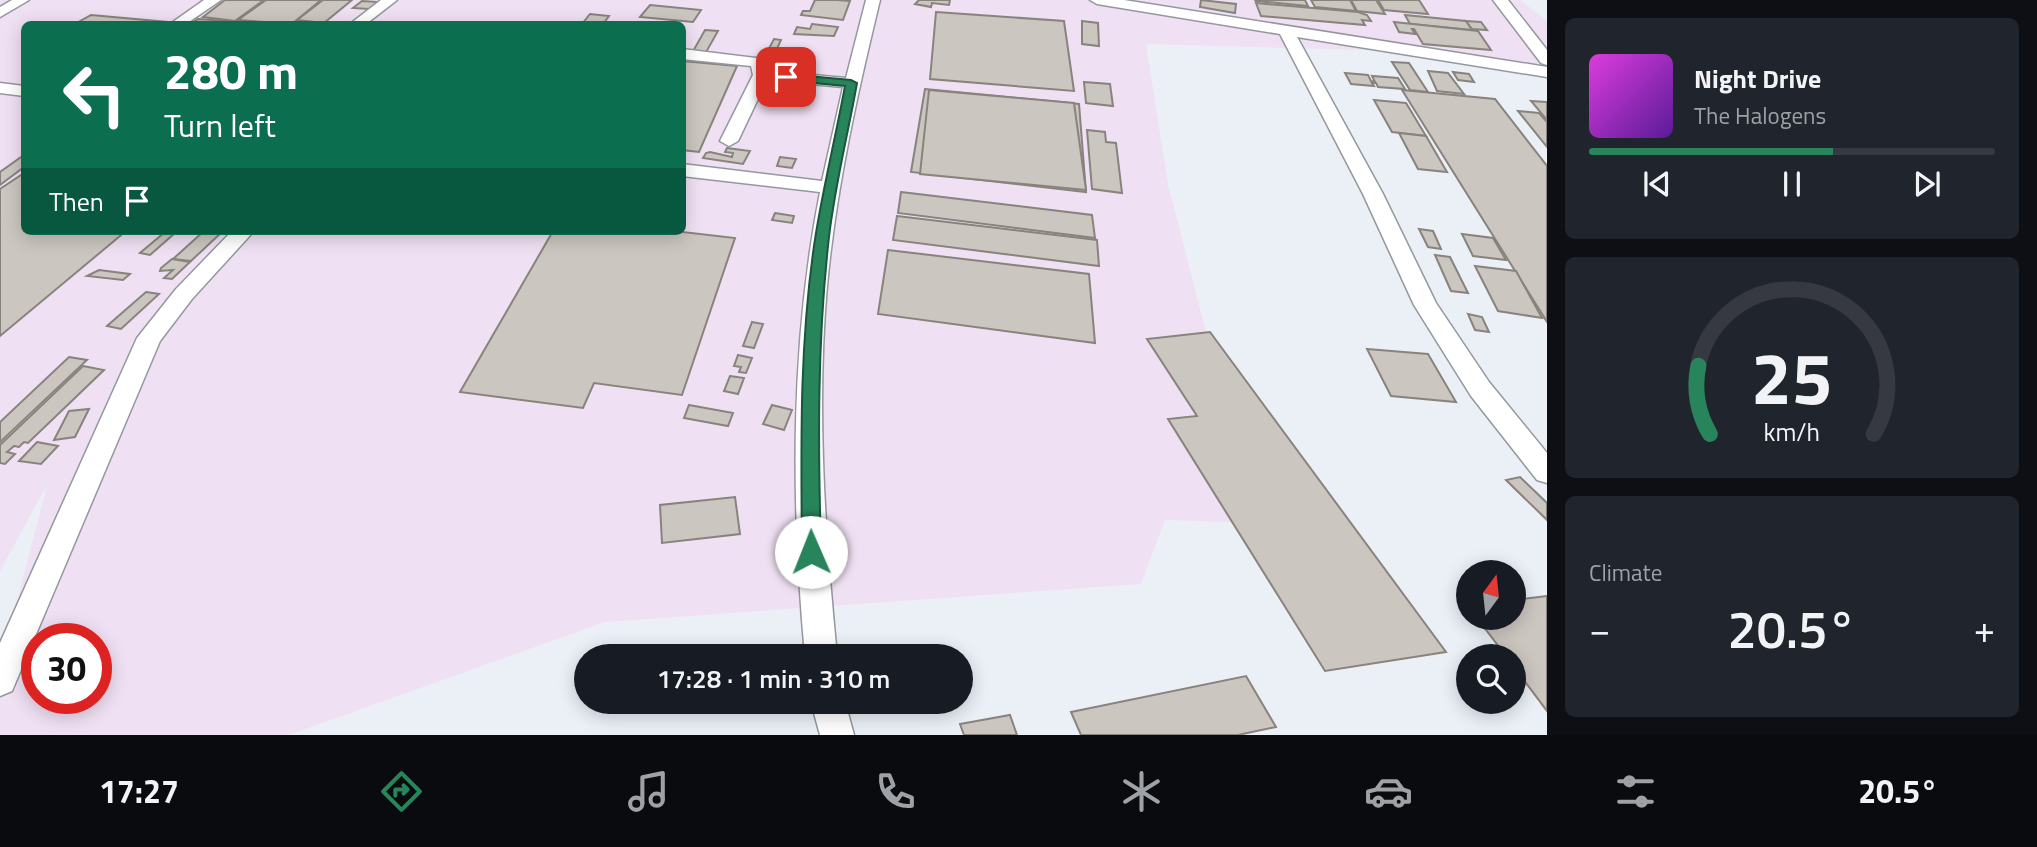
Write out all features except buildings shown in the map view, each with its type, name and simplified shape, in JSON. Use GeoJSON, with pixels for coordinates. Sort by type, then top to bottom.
{"type":"FeatureCollection","features":[{"type":"Feature","properties":{"kind":"street"},"geometry":{"type":"LineString","coordinates":[[0,13],[22,0]]}},
{"type":"Feature","properties":{"kind":"street"},"geometry":{"type":"LineString","coordinates":[[182,21],[214,0]]}},
{"type":"Feature","properties":{"kind":"street"},"geometry":{"type":"LineString","coordinates":[[361,21],[390,0]]}},
{"type":"Feature","properties":{"kind":"street"},"geometry":{"type":"LineString","coordinates":[[820,644],[811,552],[809,405],[817,284],[823,233],[854,75],[873,0]]}},
{"type":"Feature","properties":{"kind":"street"},"geometry":{"type":"LineString","coordinates":[[1097,0],[1547,72]]}},
{"type":"Feature","properties":{"kind":"street"},"geometry":{"type":"LineString","coordinates":[[1501,0],[1543,55]]}},
{"type":"Feature","properties":{"kind":"street"},"geometry":{"type":"LineString","coordinates":[[1286,31],[1373,194],[1424,305],[1480,389],[1547,472]]}},
{"type":"Feature","properties":{"kind":"street"},"geometry":{"type":"LineString","coordinates":[[686,55],[759,69],[854,75]]}},
{"type":"Feature","properties":{"kind":"street"},"geometry":{"type":"LineString","coordinates":[[729,141],[759,69]]}},
{"type":"Feature","properties":{"kind":"street"},"geometry":{"type":"LineString","coordinates":[[0,89],[21,92]]}},
{"type":"Feature","properties":{"kind":"street"},"geometry":{"type":"LineString","coordinates":[[686,170],[832,188]]}},
{"type":"Feature","properties":{"kind":"street"},"geometry":{"type":"LineString","coordinates":[[0,680],[149,338],[184,294],[240,235]]}},
{"type":"Feature","properties":{"kind":"street"},"geometry":{"type":"LineString","coordinates":[[831,714],[837,735]]}},
{"type":"Feature","properties":{"kind":"shaded area"},"geometry":{"type":"Polygon","coordinates":[[[0,0],[1520,0],[1547,21],[1547,66],[1517,71],[1438,57],[1364,50],[1146,44],[1168,184],[1255,523],[1165,520],[1141,584],[605,622],[289,735],[0,735],[0,667],[47,485],[0,571],[0,0]]]}},
{"type":"Feature","properties":{"kind":"route"},"geometry":{"type":"LineString","coordinates":[[786,77],[851,83],[823,233],[815,310],[809,405],[811,552]]}}]}
